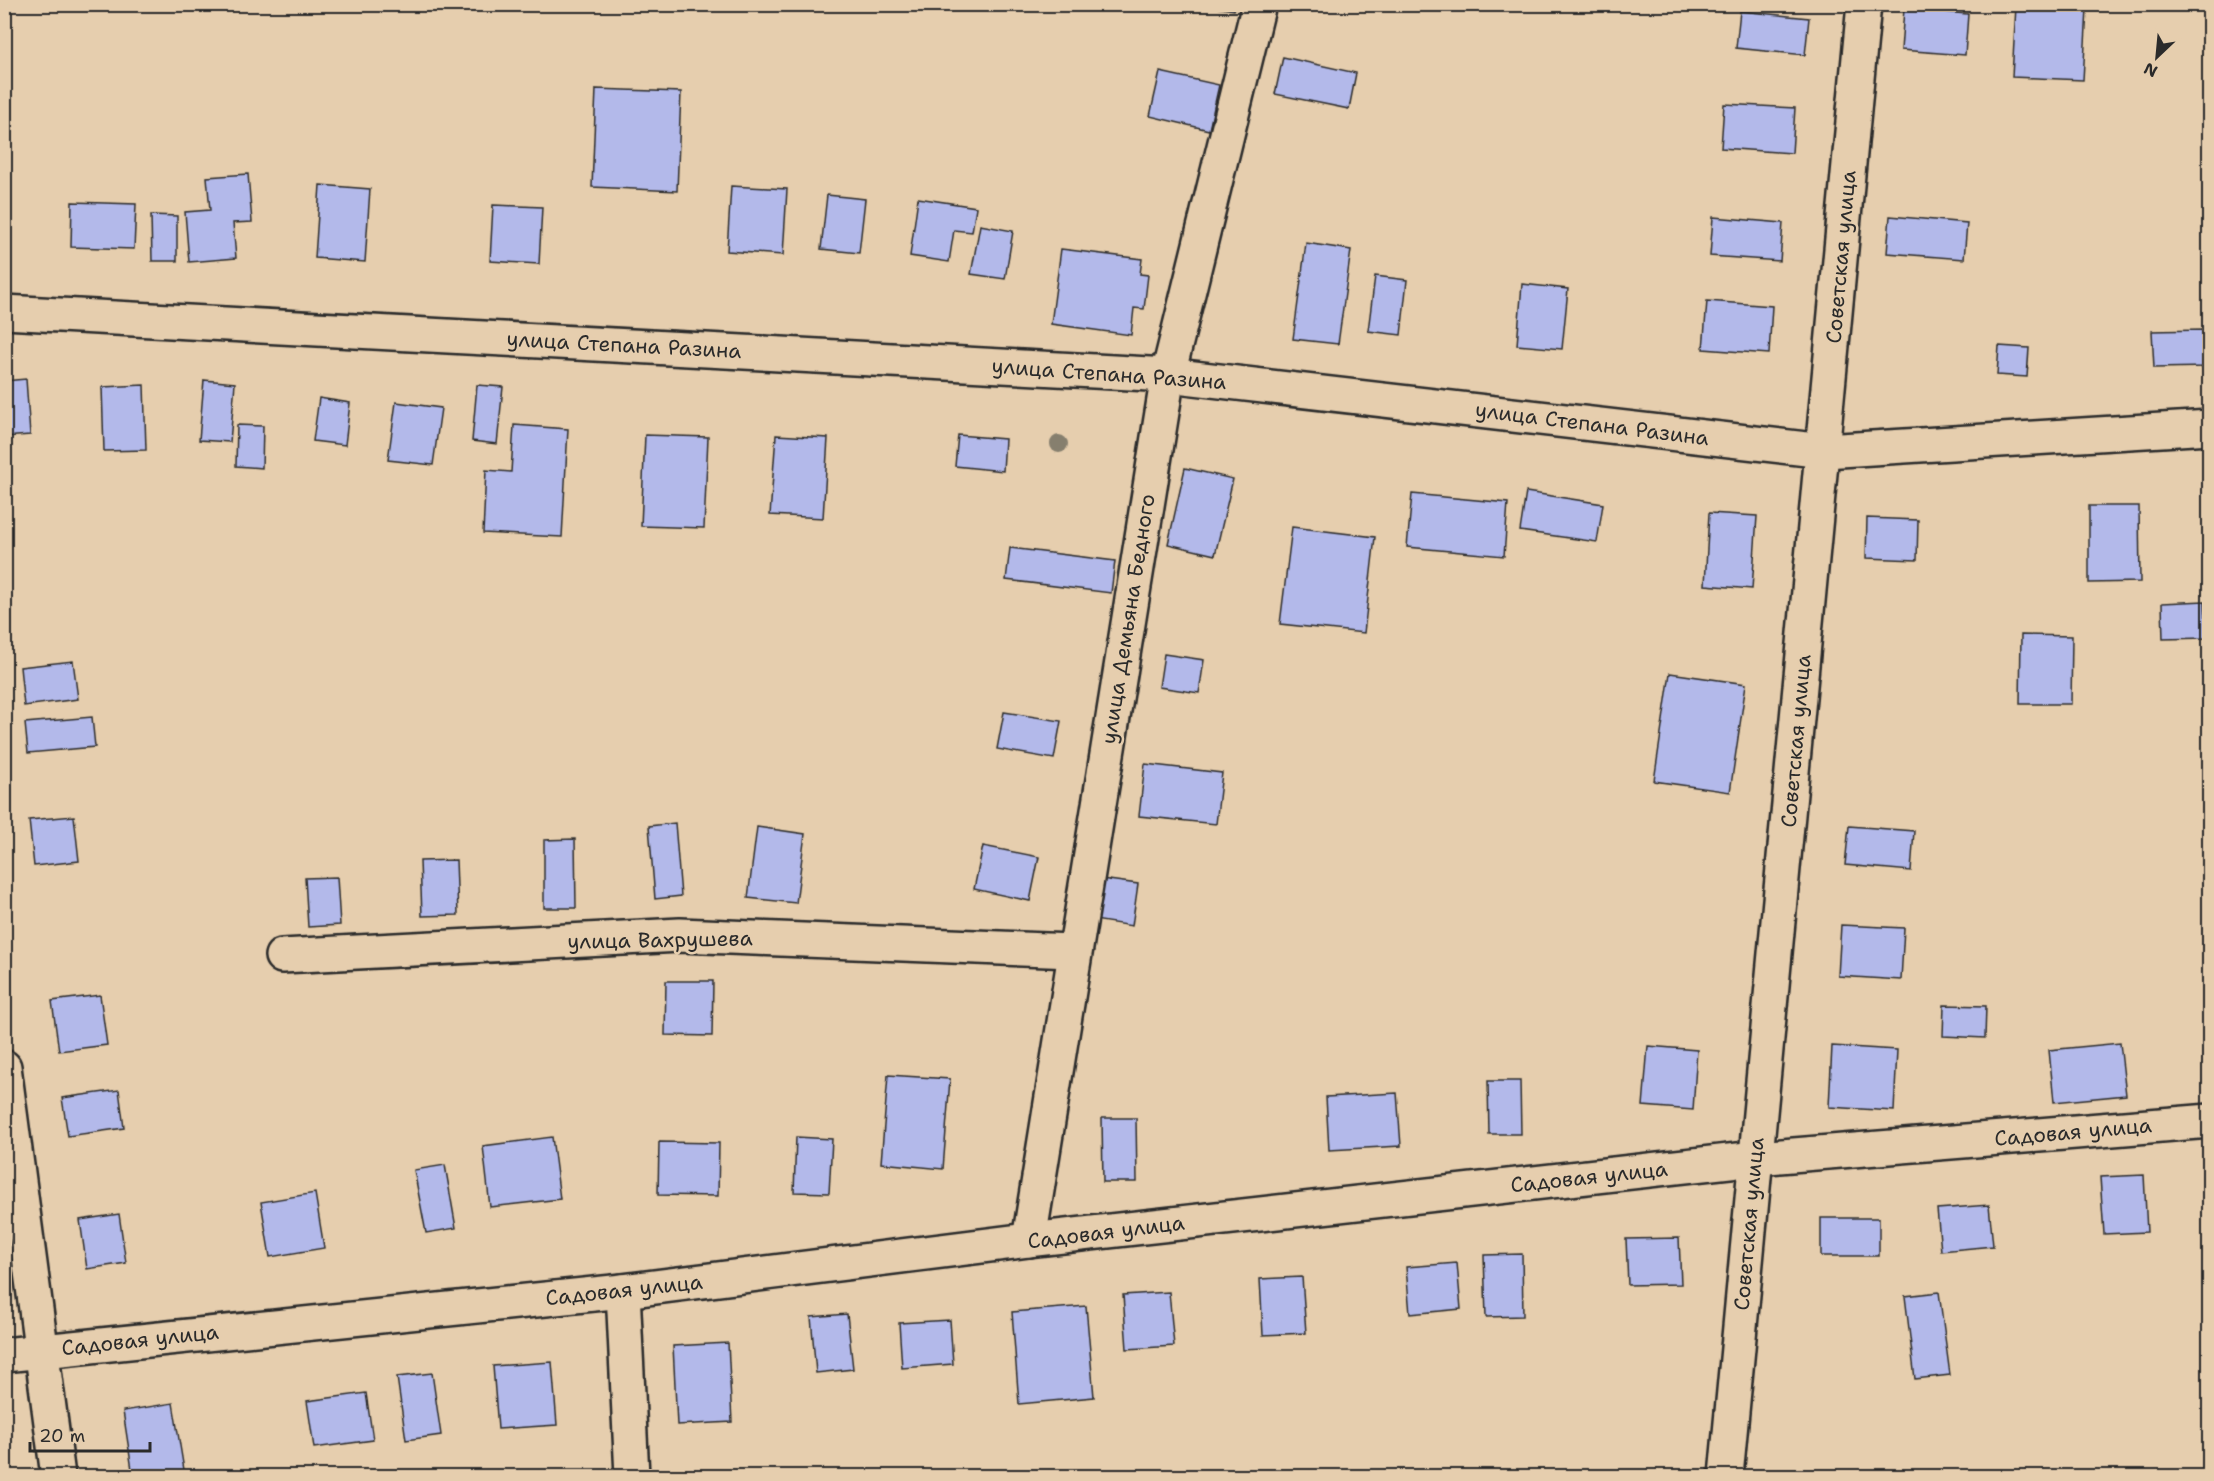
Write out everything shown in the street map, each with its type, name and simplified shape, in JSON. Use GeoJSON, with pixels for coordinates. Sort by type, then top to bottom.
{"type":"FeatureCollection","features":[{"type":"Feature","properties":{"kind":"street","name":"улица Демьяна Бедного"},"geometry":{"type":"LineString","coordinates":[[1029,1240],[1073,951],[1168,375],[1259,4]]}},
{"type":"Feature","properties":{"kind":"street","name":"Советская улица"},"geometry":{"type":"LineString","coordinates":[[1726,1476],[1824,451],[1864,4]]}},
{"type":"Feature","properties":{"kind":"street","name":"улица Степана Разина"},"geometry":{"type":"LineString","coordinates":[[4,312],[1168,375],[1824,451],[2210,428]]}},
{"type":"Feature","properties":{"kind":"street","name":"улица Вахрушева"},"geometry":{"type":"LineString","coordinates":[[282,956],[680,935],[1073,951]]}},
{"type":"Feature","properties":{"kind":"street"},"geometry":{"type":"LineString","coordinates":[[4,1067],[58,1476]]}},
{"type":"Feature","properties":{"kind":"street","name":"Садовая улица"},"geometry":{"type":"LineString","coordinates":[[4,1355],[623,1291],[1029,1240],[1756,1158],[2210,1120]]}},
{"type":"Feature","properties":{"kind":"street"},"geometry":{"type":"LineString","coordinates":[[623,1291],[632,1476]]}},
{"type":"Feature","properties":{"kind":"building"},"geometry":{"type":"Polygon","coordinates":[[[1196,4],[1235,4],[1234,10],[1196,4]]]}},
{"type":"Feature","properties":{"kind":"building"},"geometry":{"type":"Polygon","coordinates":[[[2016,6],[2087,9],[2083,80],[2012,77],[2016,6]]]}},
{"type":"Feature","properties":{"kind":"building"},"geometry":{"type":"Polygon","coordinates":[[[1904,9],[1968,14],[1965,55],[1901,50],[1904,9]]]}},
{"type":"Feature","properties":{"kind":"building"},"geometry":{"type":"Polygon","coordinates":[[[1740,11],[1809,18],[1805,55],[1736,48],[1740,11]]]}},
{"type":"Feature","properties":{"kind":"building"},"geometry":{"type":"Polygon","coordinates":[[[1283,57],[1356,73],[1349,109],[1275,94],[1283,57]]]}},
{"type":"Feature","properties":{"kind":"building"},"geometry":{"type":"Polygon","coordinates":[[[1160,72],[1219,85],[1209,130],[1150,116],[1160,72]]]}},
{"type":"Feature","properties":{"kind":"building"},"geometry":{"type":"Polygon","coordinates":[[[596,89],[681,92],[677,191],[592,187],[596,89]]]}},
{"type":"Feature","properties":{"kind":"building"},"geometry":{"type":"Polygon","coordinates":[[[1724,104],[1795,108],[1792,153],[1721,148],[1724,104]]]}},
{"type":"Feature","properties":{"kind":"building"},"geometry":{"type":"Polygon","coordinates":[[[248,174],[252,222],[233,223],[236,258],[189,262],[185,212],[210,210],[207,177],[248,174]]]}},
{"type":"Feature","properties":{"kind":"building"},"geometry":{"type":"Polygon","coordinates":[[[320,185],[370,189],[365,262],[315,258],[320,185]]]}},
{"type":"Feature","properties":{"kind":"building"},"geometry":{"type":"Polygon","coordinates":[[[731,186],[787,189],[783,255],[727,251],[731,186]]]}},
{"type":"Feature","properties":{"kind":"building"},"geometry":{"type":"Polygon","coordinates":[[[827,195],[865,199],[859,253],[821,249],[827,195]]]}},
{"type":"Feature","properties":{"kind":"building"},"geometry":{"type":"Polygon","coordinates":[[[918,198],[976,207],[972,232],[954,230],[949,262],[910,256],[918,198]]]}},
{"type":"Feature","properties":{"kind":"building"},"geometry":{"type":"Polygon","coordinates":[[[72,202],[136,204],[134,249],[71,247],[72,202]]]}},
{"type":"Feature","properties":{"kind":"building"},"geometry":{"type":"Polygon","coordinates":[[[493,205],[542,207],[539,264],[490,261],[493,205]]]}},
{"type":"Feature","properties":{"kind":"building"},"geometry":{"type":"Polygon","coordinates":[[[4,214],[9,245],[4,246],[4,214]]]}},
{"type":"Feature","properties":{"kind":"building"},"geometry":{"type":"Polygon","coordinates":[[[151,215],[177,216],[177,261],[152,261],[151,215]]]}},
{"type":"Feature","properties":{"kind":"building"},"geometry":{"type":"Polygon","coordinates":[[[1890,216],[1967,223],[1964,259],[1887,253],[1890,216]]]}},
{"type":"Feature","properties":{"kind":"building"},"geometry":{"type":"Polygon","coordinates":[[[1713,217],[1783,223],[1780,261],[1710,256],[1713,217]]]}},
{"type":"Feature","properties":{"kind":"building"},"geometry":{"type":"Polygon","coordinates":[[[980,225],[1013,231],[1005,279],[971,274],[980,225]]]}},
{"type":"Feature","properties":{"kind":"building"},"geometry":{"type":"Polygon","coordinates":[[[1306,243],[1351,250],[1338,344],[1293,339],[1306,243]]]}},
{"type":"Feature","properties":{"kind":"building"},"geometry":{"type":"Polygon","coordinates":[[[1061,249],[1142,259],[1140,274],[1148,275],[1144,309],[1134,308],[1131,335],[1051,324],[1061,249]]]}},
{"type":"Feature","properties":{"kind":"building"},"geometry":{"type":"Polygon","coordinates":[[[1375,276],[1407,280],[1401,335],[1368,331],[1375,276]]]}},
{"type":"Feature","properties":{"kind":"building"},"geometry":{"type":"Polygon","coordinates":[[[1522,284],[1568,289],[1562,349],[1517,345],[1522,284]]]}},
{"type":"Feature","properties":{"kind":"building"},"geometry":{"type":"Polygon","coordinates":[[[1707,301],[1772,306],[1769,354],[1703,349],[1707,301]]]}},
{"type":"Feature","properties":{"kind":"building"},"geometry":{"type":"Polygon","coordinates":[[[2204,330],[2206,367],[2154,368],[2152,331],[2204,330]]]}},
{"type":"Feature","properties":{"kind":"building"},"geometry":{"type":"Polygon","coordinates":[[[1999,346],[2029,348],[2027,377],[1997,375],[1999,346]]]}},
{"type":"Feature","properties":{"kind":"building"},"geometry":{"type":"Polygon","coordinates":[[[26,379],[30,435],[4,437],[4,381],[26,379]]]}},
{"type":"Feature","properties":{"kind":"building"},"geometry":{"type":"Polygon","coordinates":[[[204,380],[235,383],[230,442],[199,440],[204,380]]]}},
{"type":"Feature","properties":{"kind":"building"},"geometry":{"type":"Polygon","coordinates":[[[144,385],[146,450],[104,451],[102,387],[144,385]]]}},
{"type":"Feature","properties":{"kind":"building"},"geometry":{"type":"Polygon","coordinates":[[[477,385],[503,387],[497,444],[472,441],[477,385]]]}},
{"type":"Feature","properties":{"kind":"building"},"geometry":{"type":"Polygon","coordinates":[[[319,398],[350,403],[345,445],[313,441],[319,398]]]}},
{"type":"Feature","properties":{"kind":"building"},"geometry":{"type":"Polygon","coordinates":[[[396,402],[441,408],[433,465],[388,460],[396,402]]]}},
{"type":"Feature","properties":{"kind":"building"},"geometry":{"type":"Polygon","coordinates":[[[237,425],[263,426],[262,468],[236,466],[237,425]]]}},
{"type":"Feature","properties":{"kind":"building"},"geometry":{"type":"Polygon","coordinates":[[[514,425],[568,429],[562,537],[483,533],[486,470],[511,472],[514,425]]]}},
{"type":"Feature","properties":{"kind":"building"},"geometry":{"type":"Polygon","coordinates":[[[645,435],[708,437],[704,528],[641,526],[645,435]]]}},
{"type":"Feature","properties":{"kind":"building"},"geometry":{"type":"Polygon","coordinates":[[[776,435],[828,438],[823,518],[770,515],[776,435]]]}},
{"type":"Feature","properties":{"kind":"building"},"geometry":{"type":"Polygon","coordinates":[[[958,435],[1005,439],[1003,471],[955,466],[958,435]]]}},
{"type":"Feature","properties":{"kind":"building"},"geometry":{"type":"Polygon","coordinates":[[[1185,468],[1233,479],[1215,555],[1168,544],[1185,468]]]}},
{"type":"Feature","properties":{"kind":"building"},"geometry":{"type":"Polygon","coordinates":[[[1526,492],[1603,504],[1597,542],[1520,531],[1526,492]]]}},
{"type":"Feature","properties":{"kind":"building"},"geometry":{"type":"Polygon","coordinates":[[[1412,494],[1508,503],[1504,556],[1407,547],[1412,494]]]}},
{"type":"Feature","properties":{"kind":"building"},"geometry":{"type":"Polygon","coordinates":[[[2089,506],[2139,506],[2140,582],[2089,583],[2089,506]]]}},
{"type":"Feature","properties":{"kind":"building"},"geometry":{"type":"Polygon","coordinates":[[[1709,513],[1757,516],[1752,589],[1705,585],[1709,513]]]}},
{"type":"Feature","properties":{"kind":"building"},"geometry":{"type":"Polygon","coordinates":[[[1867,518],[1918,520],[1917,560],[1866,558],[1867,518]]]}},
{"type":"Feature","properties":{"kind":"building"},"geometry":{"type":"Polygon","coordinates":[[[1292,527],[1375,537],[1364,633],[1280,624],[1292,527]]]}},
{"type":"Feature","properties":{"kind":"building"},"geometry":{"type":"Polygon","coordinates":[[[1010,548],[1115,561],[1111,593],[1006,580],[1010,548]]]}},
{"type":"Feature","properties":{"kind":"building"},"geometry":{"type":"Polygon","coordinates":[[[2205,601],[2206,638],[2163,639],[2162,603],[2205,601]]]}},
{"type":"Feature","properties":{"kind":"building"},"geometry":{"type":"Polygon","coordinates":[[[2021,635],[2072,636],[2071,704],[2020,704],[2021,635]]]}},
{"type":"Feature","properties":{"kind":"building"},"geometry":{"type":"Polygon","coordinates":[[[1164,654],[1204,660],[1199,693],[1159,687],[1164,654]]]}},
{"type":"Feature","properties":{"kind":"building"},"geometry":{"type":"Polygon","coordinates":[[[73,661],[78,699],[24,706],[20,667],[73,661]]]}},
{"type":"Feature","properties":{"kind":"building"},"geometry":{"type":"Polygon","coordinates":[[[1670,673],[1746,684],[1730,792],[1654,781],[1670,673]]]}},
{"type":"Feature","properties":{"kind":"building"},"geometry":{"type":"Polygon","coordinates":[[[1004,712],[1061,721],[1054,759],[997,749],[1004,712]]]}},
{"type":"Feature","properties":{"kind":"building"},"geometry":{"type":"Polygon","coordinates":[[[92,717],[95,747],[28,753],[25,723],[92,717]]]}},
{"type":"Feature","properties":{"kind":"building"},"geometry":{"type":"Polygon","coordinates":[[[1145,764],[1222,773],[1216,824],[1139,816],[1145,764]]]}},
{"type":"Feature","properties":{"kind":"building"},"geometry":{"type":"Polygon","coordinates":[[[74,816],[79,861],[34,866],[29,820],[74,816]]]}},
{"type":"Feature","properties":{"kind":"building"},"geometry":{"type":"Polygon","coordinates":[[[675,823],[681,896],[655,899],[649,826],[675,823]]]}},
{"type":"Feature","properties":{"kind":"building"},"geometry":{"type":"Polygon","coordinates":[[[1849,826],[1914,831],[1911,871],[1845,865],[1849,826]]]}},
{"type":"Feature","properties":{"kind":"building"},"geometry":{"type":"Polygon","coordinates":[[[757,827],[805,834],[796,903],[748,898],[757,827]]]}},
{"type":"Feature","properties":{"kind":"building"},"geometry":{"type":"Polygon","coordinates":[[[575,839],[576,908],[544,908],[544,840],[575,839]]]}},
{"type":"Feature","properties":{"kind":"building"},"geometry":{"type":"Polygon","coordinates":[[[983,846],[1039,857],[1030,901],[974,889],[983,846]]]}},
{"type":"Feature","properties":{"kind":"building"},"geometry":{"type":"Polygon","coordinates":[[[456,860],[458,915],[422,916],[420,861],[456,860]]]}},
{"type":"Feature","properties":{"kind":"building"},"geometry":{"type":"Polygon","coordinates":[[[337,877],[340,925],[308,927],[305,878],[337,877]]]}},
{"type":"Feature","properties":{"kind":"building"},"geometry":{"type":"Polygon","coordinates":[[[1101,879],[1138,884],[1132,926],[1094,920],[1101,879]]]}},
{"type":"Feature","properties":{"kind":"building"},"geometry":{"type":"Polygon","coordinates":[[[1841,925],[1904,928],[1901,980],[1838,976],[1841,925]]]}},
{"type":"Feature","properties":{"kind":"building"},"geometry":{"type":"Polygon","coordinates":[[[666,981],[713,981],[712,1036],[665,1035],[666,981]]]}},
{"type":"Feature","properties":{"kind":"building"},"geometry":{"type":"Polygon","coordinates":[[[100,995],[107,1045],[59,1051],[52,1001],[100,995]]]}},
{"type":"Feature","properties":{"kind":"building"},"geometry":{"type":"Polygon","coordinates":[[[1944,1005],[1986,1006],[1985,1038],[1943,1036],[1944,1005]]]}},
{"type":"Feature","properties":{"kind":"building"},"geometry":{"type":"Polygon","coordinates":[[[2120,1043],[2126,1095],[2054,1102],[2049,1050],[2120,1043]]]}},
{"type":"Feature","properties":{"kind":"building"},"geometry":{"type":"Polygon","coordinates":[[[1648,1046],[1697,1050],[1693,1110],[1643,1106],[1648,1046]]]}},
{"type":"Feature","properties":{"kind":"building"},"geometry":{"type":"Polygon","coordinates":[[[1832,1046],[1897,1050],[1894,1111],[1829,1107],[1832,1046]]]}},
{"type":"Feature","properties":{"kind":"building"},"geometry":{"type":"Polygon","coordinates":[[[888,1075],[950,1079],[943,1169],[881,1163],[888,1075]]]}},
{"type":"Feature","properties":{"kind":"building"},"geometry":{"type":"Polygon","coordinates":[[[1488,1081],[1520,1081],[1521,1134],[1489,1134],[1488,1081]]]}},
{"type":"Feature","properties":{"kind":"building"},"geometry":{"type":"Polygon","coordinates":[[[119,1090],[124,1128],[68,1136],[62,1098],[119,1090]]]}},
{"type":"Feature","properties":{"kind":"building"},"geometry":{"type":"Polygon","coordinates":[[[1397,1093],[1401,1146],[1329,1150],[1326,1097],[1397,1093]]]}},
{"type":"Feature","properties":{"kind":"building"},"geometry":{"type":"Polygon","coordinates":[[[1102,1118],[1136,1118],[1137,1182],[1103,1182],[1102,1118]]]}},
{"type":"Feature","properties":{"kind":"building"},"geometry":{"type":"Polygon","coordinates":[[[552,1137],[560,1199],[490,1207],[483,1146],[552,1137]]]}},
{"type":"Feature","properties":{"kind":"building"},"geometry":{"type":"Polygon","coordinates":[[[796,1137],[832,1139],[829,1193],[794,1192],[796,1137]]]}},
{"type":"Feature","properties":{"kind":"building"},"geometry":{"type":"Polygon","coordinates":[[[659,1142],[719,1143],[718,1196],[658,1195],[659,1142]]]}},
{"type":"Feature","properties":{"kind":"building"},"geometry":{"type":"Polygon","coordinates":[[[445,1165],[456,1228],[426,1233],[414,1170],[445,1165]]]}},
{"type":"Feature","properties":{"kind":"building"},"geometry":{"type":"Polygon","coordinates":[[[2144,1175],[2147,1232],[2104,1234],[2100,1177],[2144,1175]]]}},
{"type":"Feature","properties":{"kind":"building"},"geometry":{"type":"Polygon","coordinates":[[[315,1193],[324,1248],[270,1257],[261,1202],[315,1193]]]}},
{"type":"Feature","properties":{"kind":"building"},"geometry":{"type":"Polygon","coordinates":[[[1989,1205],[1993,1246],[1941,1251],[1937,1209],[1989,1205]]]}},
{"type":"Feature","properties":{"kind":"building"},"geometry":{"type":"Polygon","coordinates":[[[119,1214],[126,1263],[87,1269],[80,1220],[119,1214]]]}},
{"type":"Feature","properties":{"kind":"building"},"geometry":{"type":"Polygon","coordinates":[[[1821,1218],[1879,1218],[1879,1256],[1821,1256],[1821,1218]]]}},
{"type":"Feature","properties":{"kind":"building"},"geometry":{"type":"Polygon","coordinates":[[[1679,1238],[1681,1284],[1628,1285],[1626,1239],[1679,1238]]]}},
{"type":"Feature","properties":{"kind":"building"},"geometry":{"type":"Polygon","coordinates":[[[1522,1254],[1523,1316],[1486,1317],[1484,1255],[1522,1254]]]}},
{"type":"Feature","properties":{"kind":"building"},"geometry":{"type":"Polygon","coordinates":[[[1457,1263],[1461,1309],[1410,1314],[1406,1267],[1457,1263]]]}},
{"type":"Feature","properties":{"kind":"building"},"geometry":{"type":"Polygon","coordinates":[[[1302,1277],[1306,1333],[1263,1335],[1260,1279],[1302,1277]]]}},
{"type":"Feature","properties":{"kind":"building"},"geometry":{"type":"Polygon","coordinates":[[[1169,1292],[1174,1346],[1127,1349],[1123,1295],[1169,1292]]]}},
{"type":"Feature","properties":{"kind":"building"},"geometry":{"type":"Polygon","coordinates":[[[1939,1292],[1950,1375],[1915,1379],[1905,1296],[1939,1292]]]}},
{"type":"Feature","properties":{"kind":"building"},"geometry":{"type":"Polygon","coordinates":[[[1086,1306],[1094,1397],[1019,1404],[1012,1312],[1086,1306]]]}},
{"type":"Feature","properties":{"kind":"building"},"geometry":{"type":"Polygon","coordinates":[[[847,1314],[853,1369],[816,1373],[811,1317],[847,1314]]]}},
{"type":"Feature","properties":{"kind":"building"},"geometry":{"type":"Polygon","coordinates":[[[950,1320],[953,1364],[902,1368],[899,1323],[950,1320]]]}},
{"type":"Feature","properties":{"kind":"building"},"geometry":{"type":"Polygon","coordinates":[[[728,1343],[732,1422],[677,1425],[673,1346],[728,1343]]]}},
{"type":"Feature","properties":{"kind":"building"},"geometry":{"type":"Polygon","coordinates":[[[552,1362],[557,1425],[498,1429],[493,1366],[552,1362]]]}},
{"type":"Feature","properties":{"kind":"building"},"geometry":{"type":"Polygon","coordinates":[[[432,1373],[441,1435],[406,1440],[397,1377],[432,1373]]]}},
{"type":"Feature","properties":{"kind":"building"},"geometry":{"type":"Polygon","coordinates":[[[366,1393],[373,1440],[314,1448],[307,1401],[366,1393]]]}},
{"type":"Feature","properties":{"kind":"building"},"geometry":{"type":"Polygon","coordinates":[[[173,1403],[185,1476],[133,1476],[123,1411],[173,1403]]]}},
{"type":"Feature","properties":{"kind":"building"},"geometry":{"type":"Polygon","coordinates":[[[6,1433],[12,1476],[4,1476],[6,1433]]]}}]}
